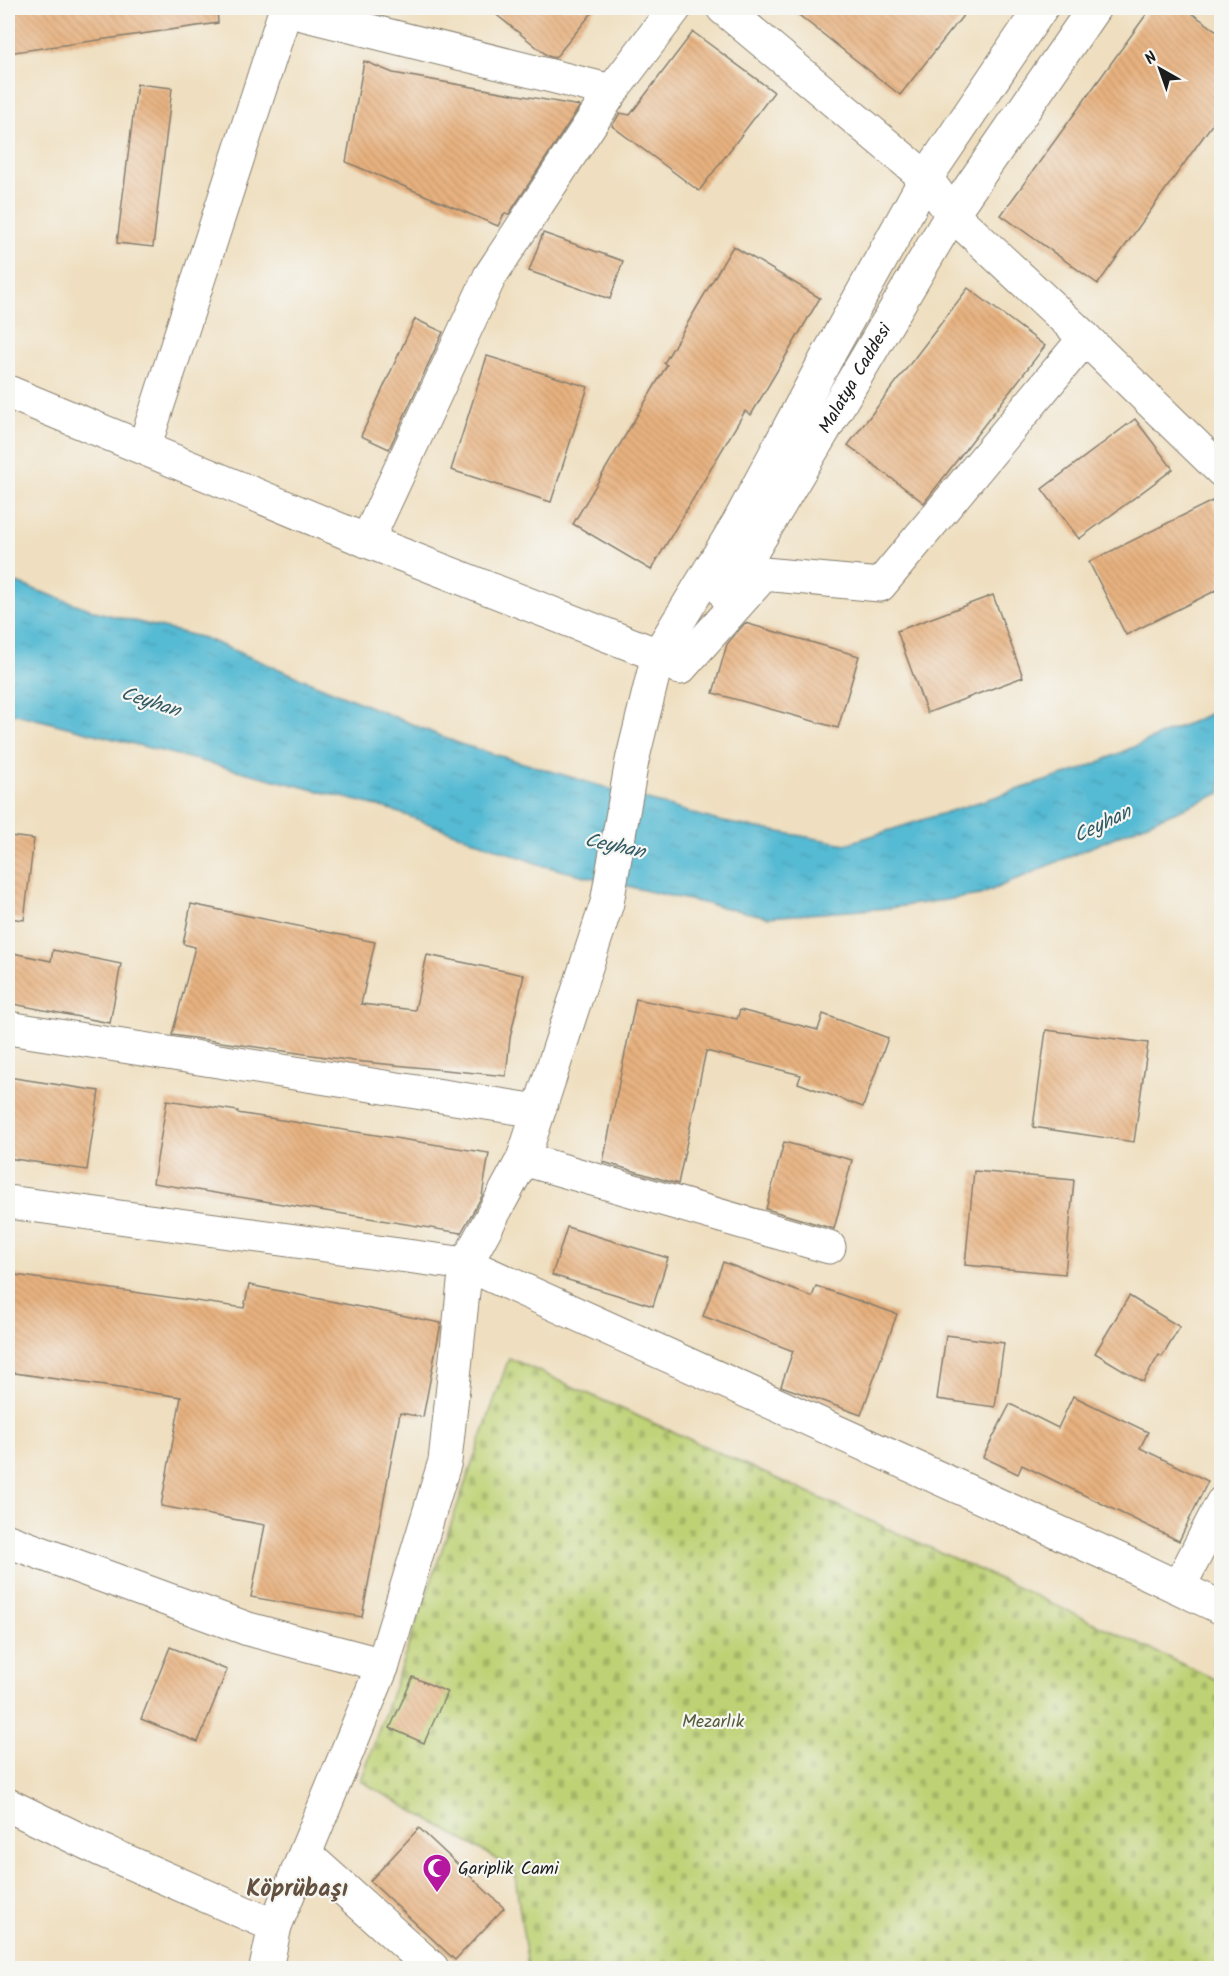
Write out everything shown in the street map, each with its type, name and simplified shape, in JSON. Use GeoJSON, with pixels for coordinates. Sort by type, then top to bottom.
{"type":"FeatureCollection","features":[{"type":"Feature","properties":{"kind":"street"},"geometry":{"type":"LineString","coordinates":[[367,541],[490,276],[612,91],[675,8]]}},
{"type":"Feature","properties":{"kind":"street"},"geometry":{"type":"LineString","coordinates":[[266,1968],[275,1926],[383,1665],[445,1461],[466,1264],[523,1159],[606,903],[632,761],[669,661],[739,522],[926,178],[1041,8]]}},
{"type":"Feature","properties":{"kind":"street","name":"Malatya Caddesi"},"geometry":{"type":"LineString","coordinates":[[669,661],[703,635],[952,214],[1094,8]]}},
{"type":"Feature","properties":{"kind":"street"},"geometry":{"type":"LineString","coordinates":[[144,448],[286,9],[612,91]]}},
{"type":"Feature","properties":{"kind":"street"},"geometry":{"type":"LineString","coordinates":[[727,9],[926,178],[952,214],[1085,338],[1221,471]]}},
{"type":"Feature","properties":{"kind":"street"},"geometry":{"type":"LineString","coordinates":[[669,661],[764,574],[880,585],[1085,338]]}},
{"type":"Feature","properties":{"kind":"street"},"geometry":{"type":"LineString","coordinates":[[8,392],[367,541],[669,661]]}},
{"type":"Feature","properties":{"kind":"street"},"geometry":{"type":"LineString","coordinates":[[8,1028],[538,1111]]}},
{"type":"Feature","properties":{"kind":"street"},"geometry":{"type":"LineString","coordinates":[[523,1159],[829,1247]]}},
{"type":"Feature","properties":{"kind":"street"},"geometry":{"type":"LineString","coordinates":[[8,1202],[466,1264],[1221,1608]]}},
{"type":"Feature","properties":{"kind":"street"},"geometry":{"type":"LineString","coordinates":[[1179,1587],[1221,1503]]}},
{"type":"Feature","properties":{"kind":"street"},"geometry":{"type":"LineString","coordinates":[[8,1540],[248,1629],[383,1665]]}},
{"type":"Feature","properties":{"kind":"street"},"geometry":{"type":"LineString","coordinates":[[8,1805],[101,1850],[275,1926]]}},
{"type":"Feature","properties":{"kind":"street"},"geometry":{"type":"LineString","coordinates":[[305,1854],[432,1968]]}},
{"type":"Feature","properties":{"kind":"green space","name":"Mezarlık"},"geometry":{"type":"Polygon","coordinates":[[[509,1358],[986,1573],[1221,1682],[1221,1968],[528,1968],[514,1869],[361,1781],[509,1358]]]}},
{"type":"Feature","properties":{"kind":"water","name":"Ceyhan"},"geometry":{"type":"Polygon","coordinates":[[[8,580],[101,613],[204,638],[460,744],[718,821],[846,844],[1083,769],[1221,709],[1221,793],[980,895],[889,908],[768,917],[544,866],[389,809],[8,712],[8,580]]]}},
{"type":"Feature","properties":{"kind":"building"},"geometry":{"type":"Polygon","coordinates":[[[8,8],[217,8],[218,23],[8,53],[8,8]]]}},
{"type":"Feature","properties":{"kind":"building"},"geometry":{"type":"Polygon","coordinates":[[[488,8],[596,8],[555,58],[548,56],[488,8]]]}},
{"type":"Feature","properties":{"kind":"building"},"geometry":{"type":"Polygon","coordinates":[[[790,8],[969,8],[900,95],[790,8]]]}},
{"type":"Feature","properties":{"kind":"building"},"geometry":{"type":"Polygon","coordinates":[[[1151,8],[1184,8],[1221,34],[1221,112],[1098,284],[1001,215],[1151,8]]]}},
{"type":"Feature","properties":{"kind":"building"},"geometry":{"type":"Polygon","coordinates":[[[693,32],[774,92],[699,191],[612,126],[620,113],[630,115],[693,32]]]}},
{"type":"Feature","properties":{"kind":"building"},"geometry":{"type":"Polygon","coordinates":[[[364,61],[393,73],[580,106],[509,214],[504,214],[498,226],[346,162],[364,61]]]}},
{"type":"Feature","properties":{"kind":"building"},"geometry":{"type":"Polygon","coordinates":[[[137,84],[172,88],[153,247],[117,243],[137,84]]]}},
{"type":"Feature","properties":{"kind":"building"},"geometry":{"type":"Polygon","coordinates":[[[543,233],[623,261],[610,299],[529,271],[543,233]]]}},
{"type":"Feature","properties":{"kind":"building"},"geometry":{"type":"Polygon","coordinates":[[[733,246],[820,298],[751,415],[745,411],[651,570],[573,524],[667,365],[664,363],[733,246]]]}},
{"type":"Feature","properties":{"kind":"building"},"geometry":{"type":"Polygon","coordinates":[[[968,288],[1045,346],[924,503],[848,445],[968,288]]]}},
{"type":"Feature","properties":{"kind":"building"},"geometry":{"type":"Polygon","coordinates":[[[415,319],[443,332],[389,449],[361,436],[415,319]]]}},
{"type":"Feature","properties":{"kind":"building"},"geometry":{"type":"Polygon","coordinates":[[[487,356],[588,387],[551,502],[451,470],[487,356]]]}},
{"type":"Feature","properties":{"kind":"building"},"geometry":{"type":"Polygon","coordinates":[[[1135,419],[1173,469],[1079,539],[1042,489],[1135,419]]]}},
{"type":"Feature","properties":{"kind":"building"},"geometry":{"type":"Polygon","coordinates":[[[1212,501],[1221,521],[1221,588],[1126,635],[1089,562],[1212,501]]]}},
{"type":"Feature","properties":{"kind":"building"},"geometry":{"type":"Polygon","coordinates":[[[993,595],[1023,677],[927,713],[897,631],[993,595]]]}},
{"type":"Feature","properties":{"kind":"building"},"geometry":{"type":"Polygon","coordinates":[[[745,623],[859,656],[838,728],[713,693],[727,644],[745,623]]]}},
{"type":"Feature","properties":{"kind":"building"},"geometry":{"type":"Polygon","coordinates":[[[8,836],[34,839],[24,920],[8,918],[8,836]]]}},
{"type":"Feature","properties":{"kind":"building"},"geometry":{"type":"Polygon","coordinates":[[[191,904],[375,942],[361,1004],[415,1010],[427,955],[524,975],[510,1038],[506,1076],[354,1061],[172,1035],[195,947],[183,944],[191,904]]]}},
{"type":"Feature","properties":{"kind":"building"},"geometry":{"type":"Polygon","coordinates":[[[53,950],[121,964],[110,1023],[8,1003],[8,952],[51,961],[53,950]]]}},
{"type":"Feature","properties":{"kind":"building"},"geometry":{"type":"Polygon","coordinates":[[[636,999],[737,1019],[740,1010],[818,1030],[823,1014],[888,1038],[863,1107],[798,1083],[801,1075],[706,1051],[678,1184],[603,1162],[636,999]]]}},
{"type":"Feature","properties":{"kind":"building"},"geometry":{"type":"Polygon","coordinates":[[[1046,1030],[1148,1043],[1134,1142],[1033,1127],[1046,1030]]]}},
{"type":"Feature","properties":{"kind":"building"},"geometry":{"type":"Polygon","coordinates":[[[8,1077],[99,1091],[87,1170],[8,1158],[8,1077]]]}},
{"type":"Feature","properties":{"kind":"building"},"geometry":{"type":"Polygon","coordinates":[[[167,1100],[489,1153],[482,1196],[461,1233],[153,1183],[167,1100]]]}},
{"type":"Feature","properties":{"kind":"building"},"geometry":{"type":"Polygon","coordinates":[[[784,1142],[852,1160],[834,1229],[766,1209],[784,1142]]]}},
{"type":"Feature","properties":{"kind":"building"},"geometry":{"type":"Polygon","coordinates":[[[974,1171],[1074,1180],[1065,1274],[965,1265],[974,1171]]]}},
{"type":"Feature","properties":{"kind":"building"},"geometry":{"type":"Polygon","coordinates":[[[567,1227],[668,1258],[653,1306],[552,1275],[567,1227]]]}},
{"type":"Feature","properties":{"kind":"building"},"geometry":{"type":"Polygon","coordinates":[[[723,1262],[812,1297],[816,1286],[897,1314],[861,1415],[781,1386],[793,1351],[703,1316],[723,1262]]]}},
{"type":"Feature","properties":{"kind":"building"},"geometry":{"type":"Polygon","coordinates":[[[8,1274],[244,1308],[249,1285],[441,1323],[423,1417],[400,1413],[362,1617],[251,1597],[265,1525],[161,1506],[181,1397],[8,1372],[8,1274]]]}},
{"type":"Feature","properties":{"kind":"building"},"geometry":{"type":"Polygon","coordinates":[[[1129,1296],[1180,1327],[1162,1357],[1159,1355],[1143,1382],[1095,1353],[1129,1296]]]}},
{"type":"Feature","properties":{"kind":"building"},"geometry":{"type":"Polygon","coordinates":[[[946,1335],[1004,1343],[995,1407],[937,1399],[946,1335]]]}},
{"type":"Feature","properties":{"kind":"building"},"geometry":{"type":"Polygon","coordinates":[[[1073,1396],[1148,1432],[1140,1448],[1208,1481],[1179,1541],[1022,1465],[1018,1474],[983,1457],[1010,1404],[1058,1428],[1073,1396]]]}},
{"type":"Feature","properties":{"kind":"building"},"geometry":{"type":"Polygon","coordinates":[[[170,1647],[227,1670],[198,1742],[141,1719],[170,1647]]]}},
{"type":"Feature","properties":{"kind":"building"},"geometry":{"type":"Polygon","coordinates":[[[413,1677],[447,1692],[424,1743],[390,1728],[413,1677]]]}},
{"type":"Feature","properties":{"kind":"building","name":"Gariplik Cami"},"geometry":{"type":"Polygon","coordinates":[[[419,1828],[504,1908],[455,1960],[370,1881],[419,1828]]]}},
{"type":"Feature","properties":{"kind":"place","name":"Gariplik Cami"},"geometry":{"type":"Point","coordinates":[437,1894]}},
{"type":"Feature","properties":{"kind":"district","name":"Köprübaşı"},"geometry":{"type":"Point","coordinates":[297,1888]}}]}
